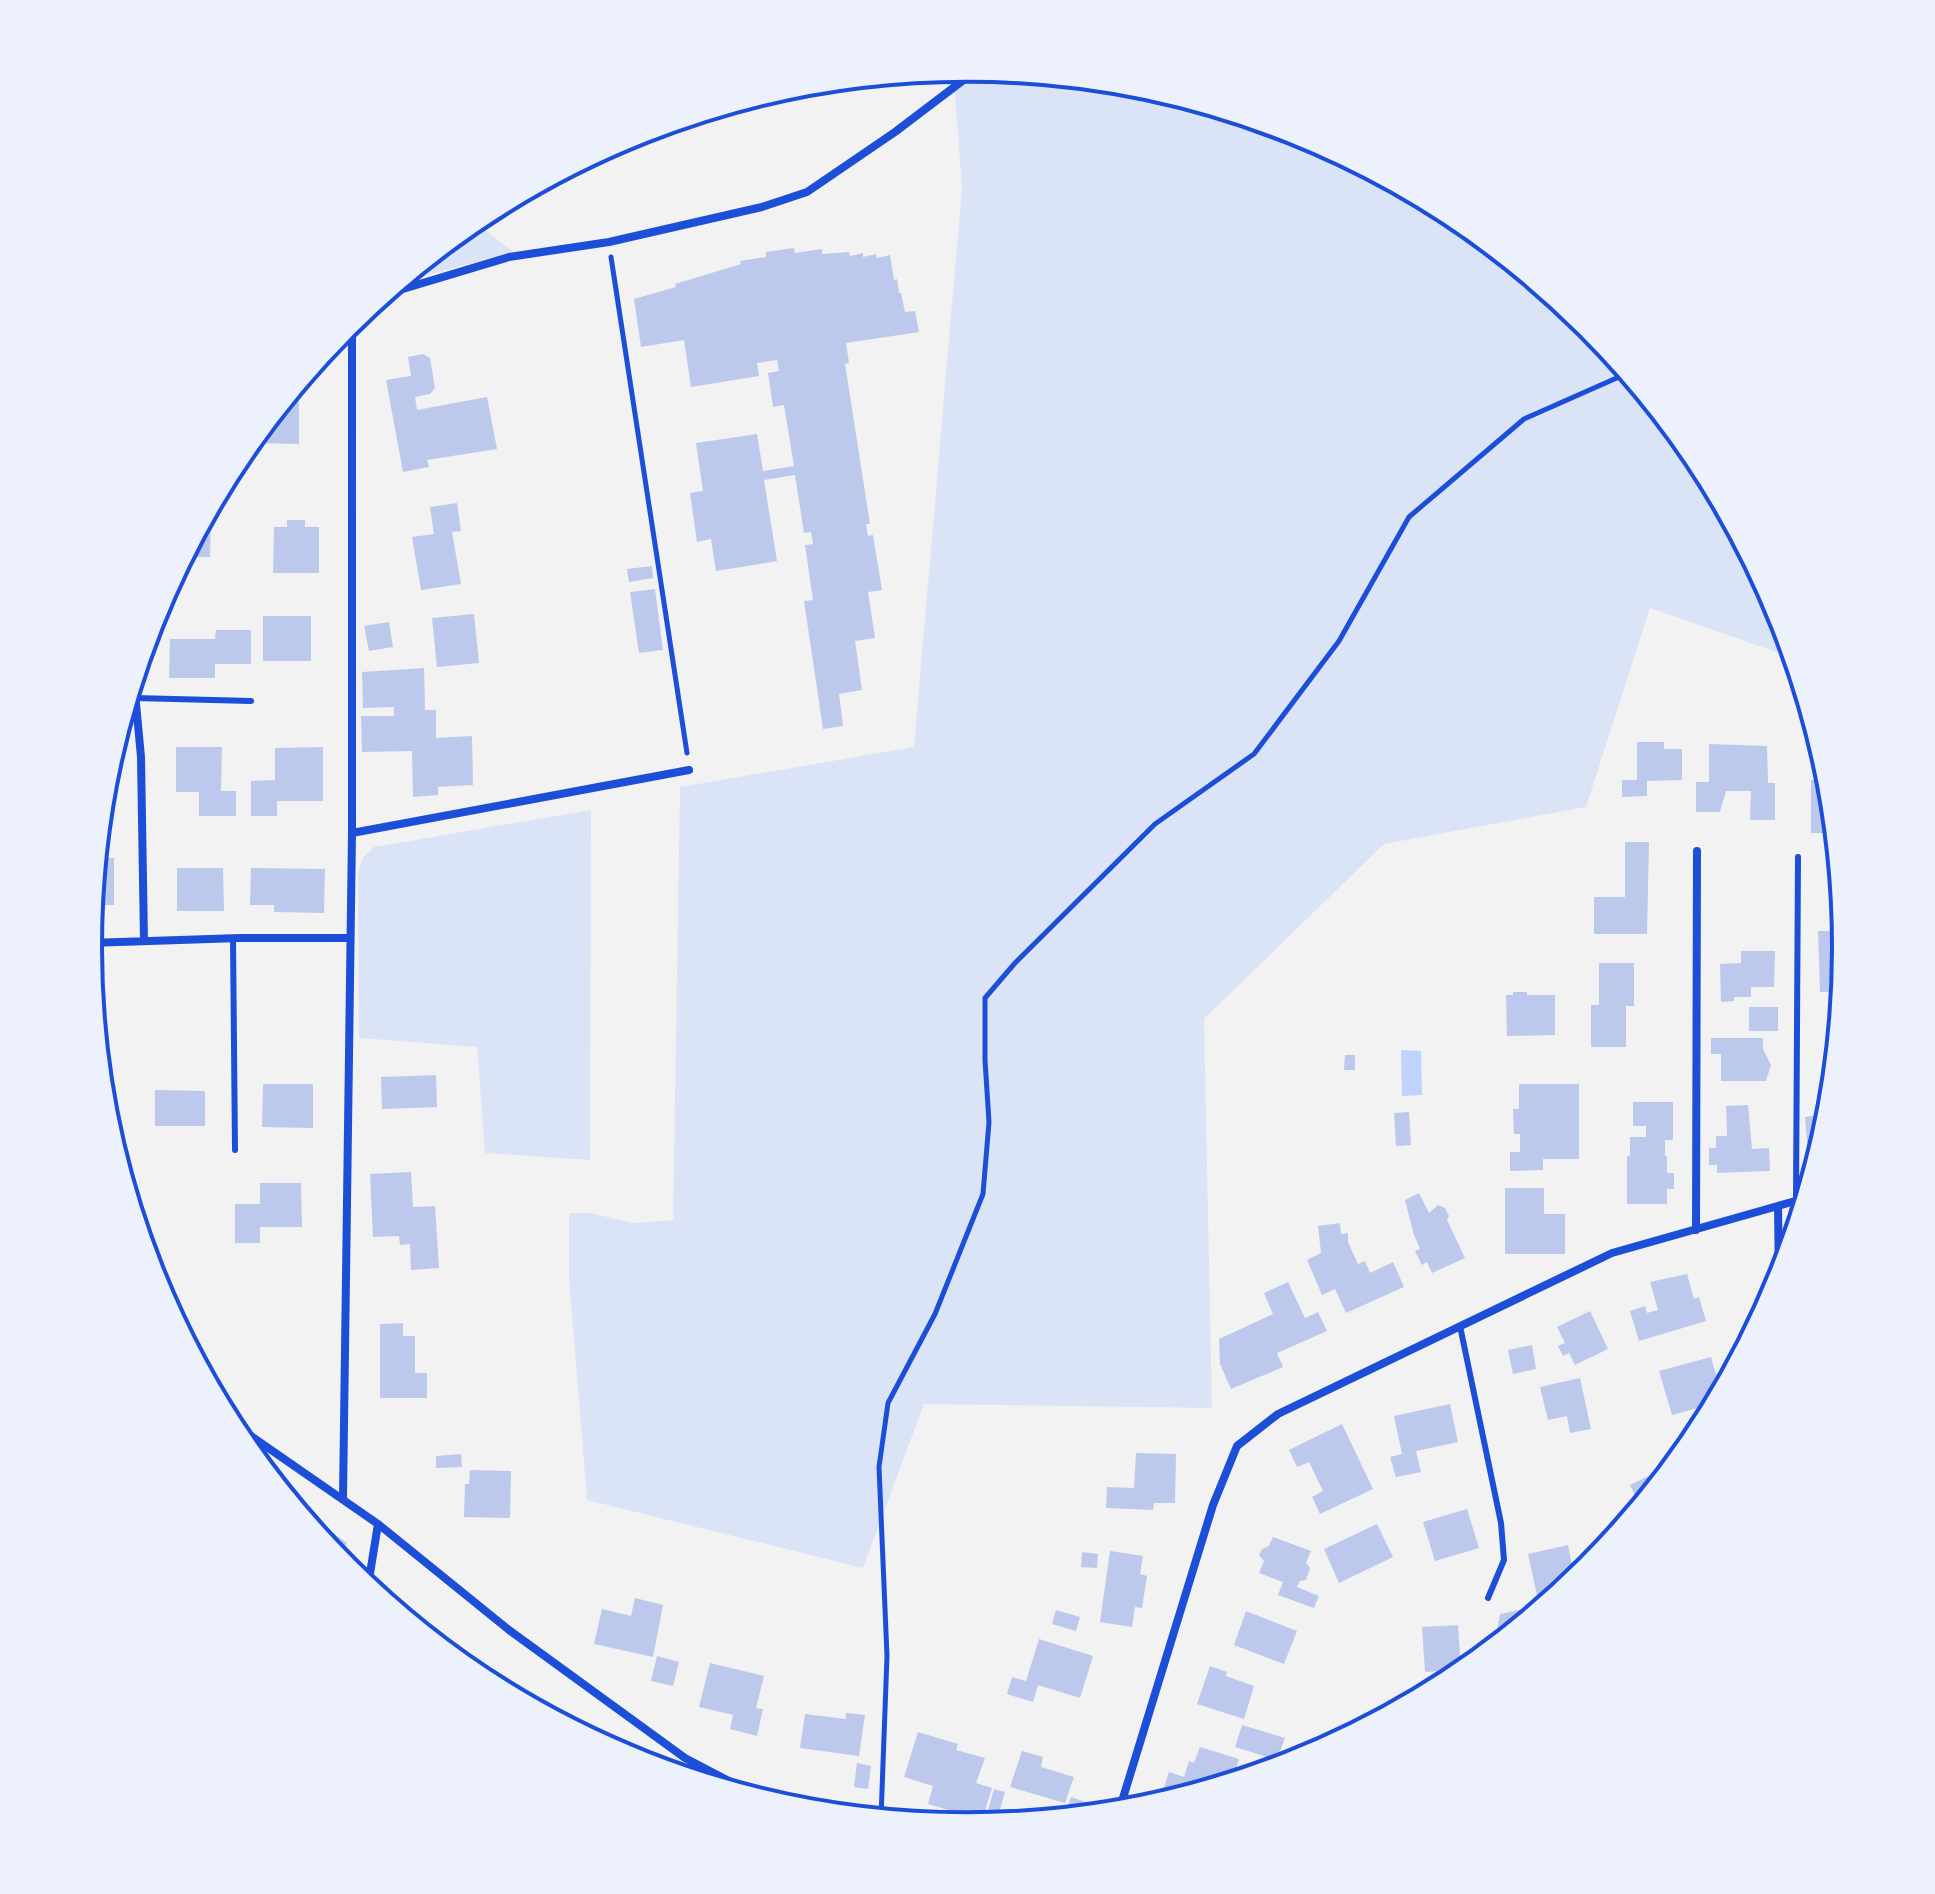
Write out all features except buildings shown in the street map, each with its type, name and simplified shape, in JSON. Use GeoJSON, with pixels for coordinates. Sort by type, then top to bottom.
{"type":"FeatureCollection","features":[{"type":"Feature","properties":{"kind":"street"},"geometry":{"type":"LineString","coordinates":[[409,287],[509,257],[609,242],[762,207],[807,192],[961,82]]}},
{"type":"Feature","properties":{"kind":"street"},"geometry":{"type":"LineString","coordinates":[[343,1498],[352,833],[352,339]]}},
{"type":"Feature","properties":{"kind":"street"},"geometry":{"type":"LineString","coordinates":[[136,711],[141,757],[144,941]]}},
{"type":"Feature","properties":{"kind":"street"},"geometry":{"type":"LineString","coordinates":[[352,833],[689,770]]}},
{"type":"Feature","properties":{"kind":"street"},"geometry":{"type":"LineString","coordinates":[[1696,1230],[1697,851]]}},
{"type":"Feature","properties":{"kind":"street"},"geometry":{"type":"LineString","coordinates":[[102,943],[350,938]]}},
{"type":"Feature","properties":{"kind":"street"},"geometry":{"type":"LineString","coordinates":[[1123,1797],[1213,1505],[1237,1446],[1278,1414],[1612,1253],[1794,1201]]}},
{"type":"Feature","properties":{"kind":"street"},"geometry":{"type":"LineString","coordinates":[[1778,1206],[1779,1247]]}},
{"type":"Feature","properties":{"kind":"street"},"geometry":{"type":"LineString","coordinates":[[256,1439],[378,1524],[509,1630],[685,1758],[716,1774]]}},
{"type":"Feature","properties":{"kind":"street"},"geometry":{"type":"LineString","coordinates":[[370,1572],[378,1524]]}},
{"type":"Feature","properties":{"kind":"lane"},"geometry":{"type":"LineString","coordinates":[[139,698],[251,701]]}},
{"type":"Feature","properties":{"kind":"lane"},"geometry":{"type":"LineString","coordinates":[[1798,857],[1801,1178]]}},
{"type":"Feature","properties":{"kind":"lane"},"geometry":{"type":"LineString","coordinates":[[233,938],[235,1150]]}},
{"type":"Feature","properties":{"kind":"lane"},"geometry":{"type":"LineString","coordinates":[[1460,1326],[1501,1523],[1504,1560],[1488,1598]]}},
{"type":"Feature","properties":{"kind":"path"},"geometry":{"type":"LineString","coordinates":[[609,242],[689,770]]}},
{"type":"Feature","properties":{"kind":"path"},"geometry":{"type":"LineString","coordinates":[[881,1807],[887,1656],[879,1467],[888,1403],[935,1314],[983,1194],[989,1122],[985,998],[1015,963],[1155,824],[1254,754],[1339,641],[1409,517],[1524,419],[1618,377]]}},
{"type":"Feature","properties":{"kind":"shaded area"},"geometry":{"type":"Polygon","coordinates":[[[946,83],[1024,84],[1080,89],[1191,111],[1299,148],[1350,171],[1448,228],[1494,261],[1579,335],[1654,420],[1717,514],[1767,616],[1781,654],[1650,608],[1586,807],[1384,844],[1204,1019],[1212,1408],[924,1404],[863,1568],[587,1500],[569,1278],[569,1213],[590,1213],[633,1223],[673,1220],[680,787],[914,747],[962,187],[955,94],[946,83]]]}},
{"type":"Feature","properties":{"kind":"shaded area"},"geometry":{"type":"Polygon","coordinates":[[[485,230],[513,252],[422,276],[485,230]]]}},
{"type":"Feature","properties":{"kind":"shaded area"},"geometry":{"type":"Polygon","coordinates":[[[591,810],[590,1160],[485,1153],[477,1047],[359,1038],[358,875],[362,859],[374,847],[591,810]]]}},
{"type":"Feature","properties":{"kind":"water"},"geometry":{"type":"Polygon","coordinates":[[[1401,1050],[1421,1051],[1422,1095],[1402,1096],[1401,1050]]]}}]}
